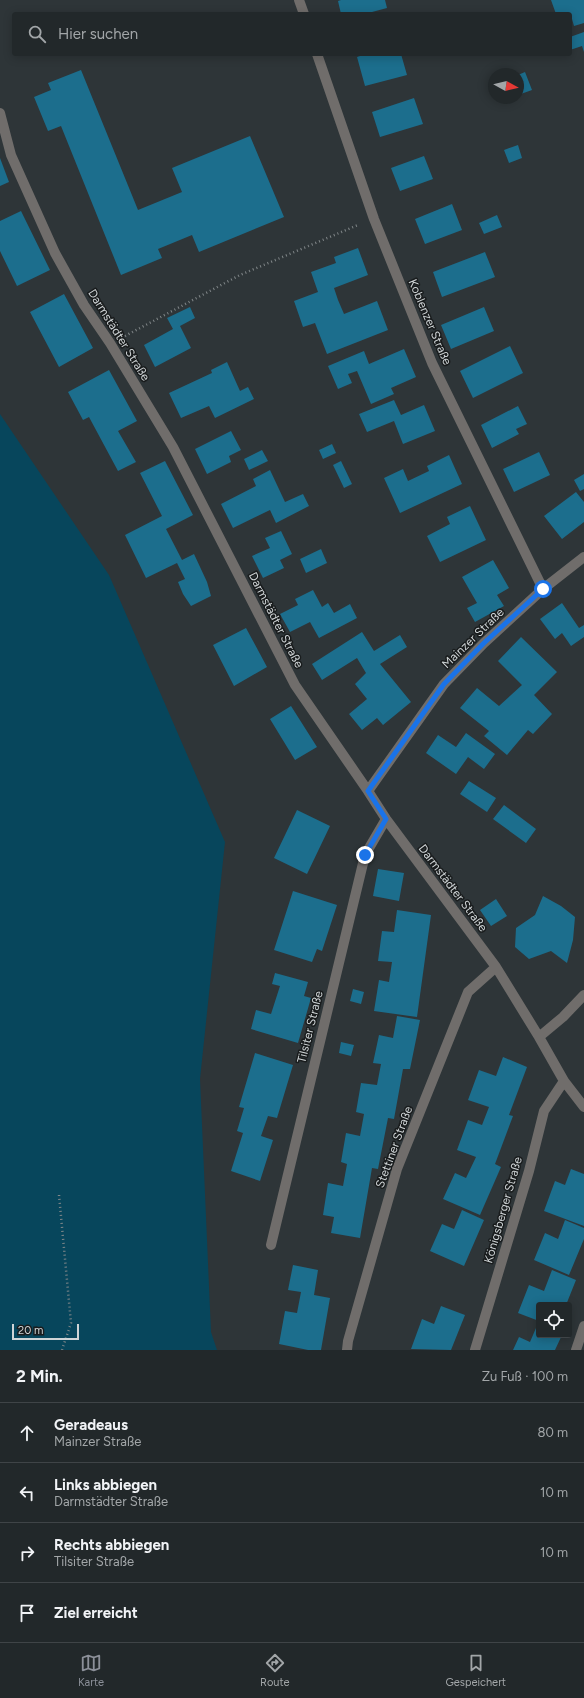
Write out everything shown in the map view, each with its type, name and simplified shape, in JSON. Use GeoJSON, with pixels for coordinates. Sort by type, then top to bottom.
{"type":"FeatureCollection","features":[{"type":"Feature","properties":{"kind":"street"},"geometry":{"type":"LineString","coordinates":[[299,0],[303,12]]}},
{"type":"Feature","properties":{"kind":"street","name":"Koblenzer Straße"},"geometry":{"type":"LineString","coordinates":[[318,56],[374,219],[432,363],[543,589]]}},
{"type":"Feature","properties":{"kind":"street","name":"Darmstädter Straße"},"geometry":{"type":"LineString","coordinates":[[0,113],[11,155],[55,253],[84,305],[110,343],[173,446],[294,685],[386,819],[496,967],[564,1080],[584,1107]]}},
{"type":"Feature","properties":{"kind":"street","name":"Mainzer Straße"},"geometry":{"type":"LineString","coordinates":[[368,791],[444,684],[484,643],[543,589],[584,557]]}},
{"type":"Feature","properties":{"kind":"street","name":"Tilsiter Straße"},"geometry":{"type":"LineString","coordinates":[[271,1245],[365,855],[386,819]]}},
{"type":"Feature","properties":{"kind":"street","name":"Stettiner Straße"},"geometry":{"type":"LineString","coordinates":[[347,1350],[348,1341],[397,1168],[468,992],[496,967]]}},
{"type":"Feature","properties":{"kind":"street"},"geometry":{"type":"LineString","coordinates":[[539,1037],[563,1017],[584,995]]}},
{"type":"Feature","properties":{"kind":"street","name":"Königsberger Straße"},"geometry":{"type":"LineString","coordinates":[[475,1350],[529,1171],[544,1111],[564,1080]]}},
{"type":"Feature","properties":{"kind":"street"},"geometry":{"type":"LineString","coordinates":[[576,1350],[584,1326]]}},
{"type":"Feature","properties":{"kind":"path"},"geometry":{"type":"LineString","coordinates":[[110,343],[240,275],[374,219]]}},
{"type":"Feature","properties":{"kind":"path"},"geometry":{"type":"LineString","coordinates":[[59,1195],[71,1323],[62,1350]]}},
{"type":"Feature","properties":{"kind":"shaded area"},"geometry":{"type":"Polygon","coordinates":[[[0,414],[109,575],[225,842],[200,1079],[211,1332],[217,1350],[0,1350],[0,414]]]}},
{"type":"Feature","properties":{"kind":"building"},"geometry":{"type":"Polygon","coordinates":[[[385,0],[387,8],[372,12],[341,12],[338,1],[385,0]]]}},
{"type":"Feature","properties":{"kind":"building"},"geometry":{"type":"Polygon","coordinates":[[[551,0],[584,0],[584,23],[574,26],[572,12],[555,12],[551,0]]]}},
{"type":"Feature","properties":{"kind":"building"},"geometry":{"type":"Polygon","coordinates":[[[584,32],[584,52],[582,46],[572,49],[572,36],[584,32]]]}},
{"type":"Feature","properties":{"kind":"building"},"geometry":{"type":"Polygon","coordinates":[[[402,56],[407,75],[365,86],[357,57],[402,56]]]}},
{"type":"Feature","properties":{"kind":"building"},"geometry":{"type":"Polygon","coordinates":[[[81,70],[138,210],[182,192],[172,168],[250,136],[284,217],[199,252],[192,235],[158,249],[162,258],[121,275],[61,126],[48,131],[34,97],[51,90],[48,83],[81,70]]]}},
{"type":"Feature","properties":{"kind":"building"},"geometry":{"type":"Polygon","coordinates":[[[524,72],[532,90],[524,93],[524,72]]]}},
{"type":"Feature","properties":{"kind":"building"},"geometry":{"type":"Polygon","coordinates":[[[414,98],[423,124],[380,137],[372,112],[414,98]]]}},
{"type":"Feature","properties":{"kind":"building"},"geometry":{"type":"Polygon","coordinates":[[[518,145],[522,158],[509,163],[504,150],[518,145]]]}},
{"type":"Feature","properties":{"kind":"building"},"geometry":{"type":"Polygon","coordinates":[[[424,156],[433,179],[400,191],[391,168],[424,156]]]}},
{"type":"Feature","properties":{"kind":"building"},"geometry":{"type":"Polygon","coordinates":[[[0,158],[9,182],[0,186],[0,158]]]}},
{"type":"Feature","properties":{"kind":"building"},"geometry":{"type":"Polygon","coordinates":[[[452,204],[462,230],[425,244],[415,219],[452,204]]]}},
{"type":"Feature","properties":{"kind":"building"},"geometry":{"type":"Polygon","coordinates":[[[21,211],[50,270],[17,286],[0,251],[0,221],[21,211]]]}},
{"type":"Feature","properties":{"kind":"building"},"geometry":{"type":"Polygon","coordinates":[[[497,215],[502,227],[484,234],[479,223],[497,215]]]}},
{"type":"Feature","properties":{"kind":"building"},"geometry":{"type":"Polygon","coordinates":[[[358,248],[368,275],[334,288],[338,300],[344,314],[377,301],[388,330],[327,354],[315,323],[303,327],[294,301],[318,292],[311,272],[336,263],[334,257],[358,248]]]}},
{"type":"Feature","properties":{"kind":"building"},"geometry":{"type":"Polygon","coordinates":[[[485,252],[495,277],[442,297],[433,272],[485,252]]]}},
{"type":"Feature","properties":{"kind":"building"},"geometry":{"type":"Polygon","coordinates":[[[64,294],[93,348],[59,367],[30,312],[64,294]]]}},
{"type":"Feature","properties":{"kind":"building"},"geometry":{"type":"Polygon","coordinates":[[[190,307],[195,318],[180,326],[191,348],[155,367],[144,345],[173,329],[167,318],[190,307]]]}},
{"type":"Feature","properties":{"kind":"building"},"geometry":{"type":"Polygon","coordinates":[[[484,307],[494,331],[451,349],[441,325],[484,307]]]}},
{"type":"Feature","properties":{"kind":"building"},"geometry":{"type":"Polygon","coordinates":[[[510,346],[523,373],[473,398],[460,371],[510,346]]]}},
{"type":"Feature","properties":{"kind":"building"},"geometry":{"type":"Polygon","coordinates":[[[404,349],[416,377],[391,388],[394,394],[371,404],[357,371],[348,374],[352,383],[338,389],[328,366],[364,351],[369,364],[404,349]]]}},
{"type":"Feature","properties":{"kind":"building"},"geometry":{"type":"Polygon","coordinates":[[[227,362],[240,391],[248,387],[254,399],[215,418],[209,406],[181,418],[169,393],[212,373],[211,370],[227,362]]]}},
{"type":"Feature","properties":{"kind":"building"},"geometry":{"type":"Polygon","coordinates":[[[109,370],[137,421],[118,431],[136,462],[118,471],[89,417],[83,420],[68,392],[109,370]]]}},
{"type":"Feature","properties":{"kind":"building"},"geometry":{"type":"Polygon","coordinates":[[[394,400],[401,415],[424,405],[435,431],[403,444],[394,421],[367,432],[359,414],[394,400]]]}},
{"type":"Feature","properties":{"kind":"building"},"geometry":{"type":"Polygon","coordinates":[[[518,406],[527,424],[516,429],[519,434],[492,448],[481,425],[518,406]]]}},
{"type":"Feature","properties":{"kind":"building"},"geometry":{"type":"Polygon","coordinates":[[[231,431],[241,450],[229,456],[231,462],[207,474],[195,449],[231,431]]]}},
{"type":"Feature","properties":{"kind":"building"},"geometry":{"type":"Polygon","coordinates":[[[332,444],[336,453],[323,459],[319,450],[332,444]]]}},
{"type":"Feature","properties":{"kind":"building"},"geometry":{"type":"Polygon","coordinates":[[[262,450],[268,461],[249,470],[244,459],[262,450]]]}},
{"type":"Feature","properties":{"kind":"building"},"geometry":{"type":"Polygon","coordinates":[[[539,452],[550,475],[514,492],[503,469],[539,452]]]}},
{"type":"Feature","properties":{"kind":"building"},"geometry":{"type":"Polygon","coordinates":[[[449,455],[462,484],[400,513],[384,478],[403,469],[408,481],[429,471],[427,466],[449,455]]]}},
{"type":"Feature","properties":{"kind":"building"},"geometry":{"type":"Polygon","coordinates":[[[165,461],[193,515],[166,529],[182,560],[194,554],[207,582],[211,596],[191,606],[183,594],[178,582],[185,579],[177,563],[146,578],[125,535],[162,516],[140,473],[165,461]]]}},
{"type":"Feature","properties":{"kind":"building"},"geometry":{"type":"Polygon","coordinates":[[[341,461],[352,484],[344,488],[333,465],[341,461]]]}},
{"type":"Feature","properties":{"kind":"building"},"geometry":{"type":"Polygon","coordinates":[[[270,470],[285,502],[303,494],[309,506],[276,523],[270,510],[233,528],[221,504],[256,486],[253,479],[270,470]]]}},
{"type":"Feature","properties":{"kind":"building"},"geometry":{"type":"Polygon","coordinates":[[[584,474],[584,489],[580,491],[574,480],[584,474]]]}},
{"type":"Feature","properties":{"kind":"building"},"geometry":{"type":"Polygon","coordinates":[[[576,492],[584,502],[584,522],[562,539],[544,516],[576,492]]]}},
{"type":"Feature","properties":{"kind":"building"},"geometry":{"type":"Polygon","coordinates":[[[470,506],[486,540],[440,562],[427,536],[450,524],[447,517],[470,506]]]}},
{"type":"Feature","properties":{"kind":"building"},"geometry":{"type":"Polygon","coordinates":[[[281,531],[292,554],[280,560],[284,568],[263,578],[252,556],[270,548],[265,538],[281,531]]]}},
{"type":"Feature","properties":{"kind":"building"},"geometry":{"type":"Polygon","coordinates":[[[321,549],[327,563],[306,573],[300,559],[321,549]]]}},
{"type":"Feature","properties":{"kind":"building"},"geometry":{"type":"Polygon","coordinates":[[[493,560],[509,588],[497,595],[504,606],[475,622],[467,608],[477,603],[462,577],[493,560]]]}},
{"type":"Feature","properties":{"kind":"building"},"geometry":{"type":"Polygon","coordinates":[[[313,590],[322,607],[328,603],[334,613],[350,604],[357,618],[319,638],[310,622],[290,632],[280,614],[298,605],[295,599],[313,590]]]}},
{"type":"Feature","properties":{"kind":"building"},"geometry":{"type":"Polygon","coordinates":[[[562,603],[579,628],[584,625],[584,637],[571,646],[562,633],[555,639],[540,619],[562,603]]]}},
{"type":"Feature","properties":{"kind":"building"},"geometry":{"type":"Polygon","coordinates":[[[246,628],[267,667],[234,686],[213,645],[246,628]]]}},
{"type":"Feature","properties":{"kind":"building"},"geometry":{"type":"Polygon","coordinates":[[[362,632],[374,651],[400,635],[407,647],[380,664],[411,702],[383,725],[377,718],[362,730],[349,714],[367,699],[355,684],[366,673],[357,658],[322,680],[312,664],[362,632]]]}},
{"type":"Feature","properties":{"kind":"building"},"geometry":{"type":"Polygon","coordinates":[[[521,637],[557,672],[534,695],[552,714],[533,734],[528,730],[507,755],[484,736],[489,731],[460,708],[477,688],[499,706],[522,685],[498,661],[521,637]]]}},
{"type":"Feature","properties":{"kind":"building"},"geometry":{"type":"Polygon","coordinates":[[[291,706],[317,747],[295,760],[270,719],[291,706]]]}},
{"type":"Feature","properties":{"kind":"building"},"geometry":{"type":"Polygon","coordinates":[[[466,733],[495,754],[484,769],[468,757],[456,774],[426,753],[438,735],[456,747],[466,733]]]}},
{"type":"Feature","properties":{"kind":"building"},"geometry":{"type":"Polygon","coordinates":[[[469,781],[496,798],[487,812],[460,794],[469,781]]]}},
{"type":"Feature","properties":{"kind":"building"},"geometry":{"type":"Polygon","coordinates":[[[504,805],[536,829],[526,843],[493,819],[504,805]]]}},
{"type":"Feature","properties":{"kind":"building"},"geometry":{"type":"Polygon","coordinates":[[[297,810],[330,826],[307,874],[274,858],[297,810]]]}},
{"type":"Feature","properties":{"kind":"building"},"geometry":{"type":"Polygon","coordinates":[[[378,869],[404,873],[399,901],[373,896],[378,869]]]}},
{"type":"Feature","properties":{"kind":"building"},"geometry":{"type":"Polygon","coordinates":[[[293,891],[337,905],[322,951],[317,949],[312,962],[274,950],[293,891]]]}},
{"type":"Feature","properties":{"kind":"building"},"geometry":{"type":"Polygon","coordinates":[[[543,896],[561,906],[575,917],[573,940],[567,963],[551,951],[529,959],[515,947],[516,928],[535,915],[543,896]]]}},
{"type":"Feature","properties":{"kind":"building"},"geometry":{"type":"Polygon","coordinates":[[[496,899],[507,916],[491,926],[480,910],[496,899]]]}},
{"type":"Feature","properties":{"kind":"building"},"geometry":{"type":"Polygon","coordinates":[[[397,910],[431,915],[417,1017],[374,1011],[379,980],[389,982],[392,962],[378,961],[382,931],[394,932],[397,910]]]}},
{"type":"Feature","properties":{"kind":"building"},"geometry":{"type":"Polygon","coordinates":[[[275,973],[308,982],[304,996],[311,998],[298,1043],[251,1029],[256,1010],[271,1014],[280,986],[272,984],[275,973]]]}},
{"type":"Feature","properties":{"kind":"building"},"geometry":{"type":"Polygon","coordinates":[[[353,989],[364,992],[361,1004],[350,1001],[353,989]]]}},
{"type":"Feature","properties":{"kind":"building"},"geometry":{"type":"Polygon","coordinates":[[[397,1016],[420,1020],[410,1069],[403,1069],[394,1119],[388,1118],[378,1169],[372,1168],[360,1238],[331,1233],[334,1217],[323,1215],[328,1183],[343,1186],[347,1164],[341,1162],[346,1133],[360,1136],[364,1114],[356,1112],[361,1083],[377,1085],[381,1064],[373,1063],[379,1035],[393,1038],[397,1016]]]}},
{"type":"Feature","properties":{"kind":"building"},"geometry":{"type":"Polygon","coordinates":[[[341,1042],[354,1045],[351,1056],[339,1053],[341,1042]]]}},
{"type":"Feature","properties":{"kind":"building"},"geometry":{"type":"Polygon","coordinates":[[[255,1053],[293,1065],[277,1118],[268,1116],[261,1136],[273,1140],[260,1181],[231,1171],[243,1133],[237,1131],[244,1108],[239,1107],[255,1053]]]}},
{"type":"Feature","properties":{"kind":"building"},"geometry":{"type":"Polygon","coordinates":[[[503,1057],[527,1067],[509,1115],[513,1116],[495,1164],[501,1167],[480,1215],[443,1199],[455,1173],[466,1178],[476,1157],[457,1150],[468,1120],[482,1125],[489,1107],[468,1100],[479,1070],[496,1076],[503,1057]]]}},
{"type":"Feature","properties":{"kind":"building"},"geometry":{"type":"Polygon","coordinates":[[[571,1169],[584,1174],[584,1226],[544,1211],[555,1181],[565,1185],[571,1169]]]}},
{"type":"Feature","properties":{"kind":"building"},"geometry":{"type":"Polygon","coordinates":[[[462,1210],[484,1220],[464,1266],[430,1251],[442,1224],[454,1229],[462,1210]]]}},
{"type":"Feature","properties":{"kind":"building"},"geometry":{"type":"Polygon","coordinates":[[[565,1220],[584,1228],[584,1239],[569,1275],[534,1260],[545,1233],[558,1239],[565,1220]]]}},
{"type":"Feature","properties":{"kind":"building"},"geometry":{"type":"Polygon","coordinates":[[[293,1265],[318,1270],[314,1295],[330,1298],[321,1350],[308,1350],[279,1344],[285,1311],[297,1313],[301,1292],[288,1290],[293,1265]]]}},
{"type":"Feature","properties":{"kind":"building"},"geometry":{"type":"Polygon","coordinates":[[[552,1270],[576,1280],[567,1302],[536,1302],[536,1320],[518,1313],[529,1285],[544,1291],[552,1270]]]}},
{"type":"Feature","properties":{"kind":"building"},"geometry":{"type":"Polygon","coordinates":[[[441,1306],[465,1315],[451,1350],[411,1349],[422,1319],[434,1324],[441,1306]]]}},
{"type":"Feature","properties":{"kind":"building"},"geometry":{"type":"Polygon","coordinates":[[[536,1328],[536,1338],[561,1338],[555,1350],[513,1350],[519,1337],[530,1342],[536,1328]]]}},
{"type":"Feature","properties":{"kind":"route"},"geometry":{"type":"LineString","coordinates":[[365,855],[386,819],[368,791],[444,684],[484,643],[543,589]]}}]}
